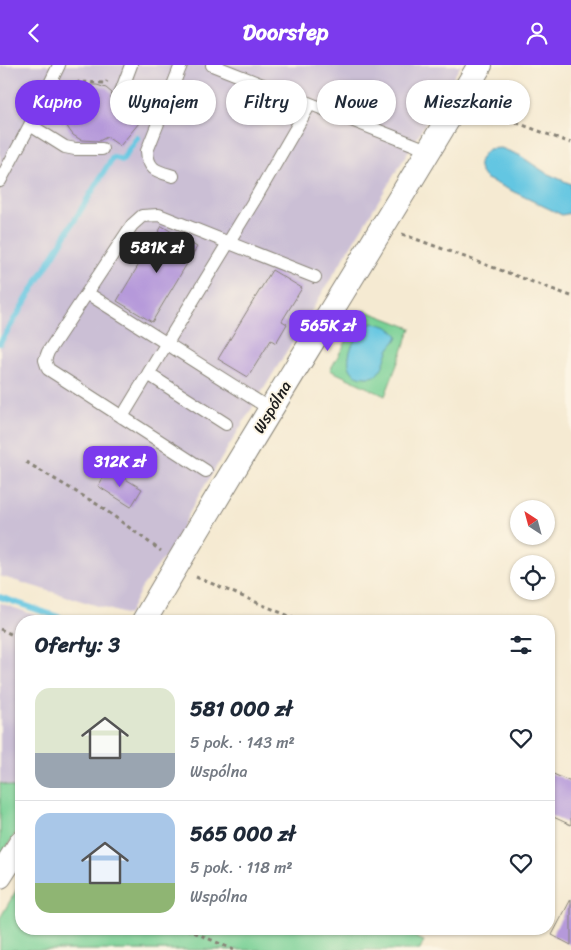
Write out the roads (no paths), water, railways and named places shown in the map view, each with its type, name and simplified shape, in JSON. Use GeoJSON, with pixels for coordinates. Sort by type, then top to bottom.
{"type":"FeatureCollection","features":[{"type":"Feature","properties":{"kind":"street","name":"Wspólna"},"geometry":{"type":"LineString","coordinates":[[148,615],[270,409],[430,151],[480,65]]}},
{"type":"Feature","properties":{"kind":"street"},"geometry":{"type":"LineString","coordinates":[[0,876],[15,852]]}},
{"type":"Feature","properties":{"kind":"lane"},"geometry":{"type":"LineString","coordinates":[[52,80],[59,65]]}},
{"type":"Feature","properties":{"kind":"lane"},"geometry":{"type":"LineString","coordinates":[[125,80],[131,65]]}},
{"type":"Feature","properties":{"kind":"lane"},"geometry":{"type":"LineString","coordinates":[[173,177],[155,170],[148,162],[147,151],[181,65]]}},
{"type":"Feature","properties":{"kind":"lane"},"geometry":{"type":"LineString","coordinates":[[212,65],[430,151]]}},
{"type":"Feature","properties":{"kind":"lane"},"geometry":{"type":"LineString","coordinates":[[122,417],[310,104]]}},
{"type":"Feature","properties":{"kind":"lane"},"geometry":{"type":"LineString","coordinates":[[0,181],[30,125],[65,147],[102,149]]}},
{"type":"Feature","properties":{"kind":"lane"},"geometry":{"type":"LineString","coordinates":[[206,471],[48,369],[45,360],[48,351],[132,225],[142,216],[159,215],[315,277]]}},
{"type":"Feature","properties":{"kind":"lane"},"geometry":{"type":"LineString","coordinates":[[87,293],[270,409]]}},
{"type":"Feature","properties":{"kind":"lane"},"geometry":{"type":"LineString","coordinates":[[148,374],[226,424]]}},
{"type":"Feature","properties":{"kind":"water"},"geometry":{"type":"Polygon","coordinates":[[[501,148],[519,155],[546,173],[571,184],[571,213],[562,215],[485,178],[479,166],[482,156],[488,149],[501,148]]]}},
{"type":"Feature","properties":{"kind":"water"},"geometry":{"type":"Polygon","coordinates":[[[373,323],[393,330],[398,336],[389,349],[382,367],[375,376],[357,375],[351,370],[349,362],[350,353],[358,335],[373,323]]]}},
{"type":"Feature","properties":{"kind":"waterway"},"geometry":{"type":"LineString","coordinates":[[0,343],[113,157],[122,160],[137,138]]}},
{"type":"Feature","properties":{"kind":"waterway"},"geometry":{"type":"LineString","coordinates":[[0,597],[52,615]]}}]}
